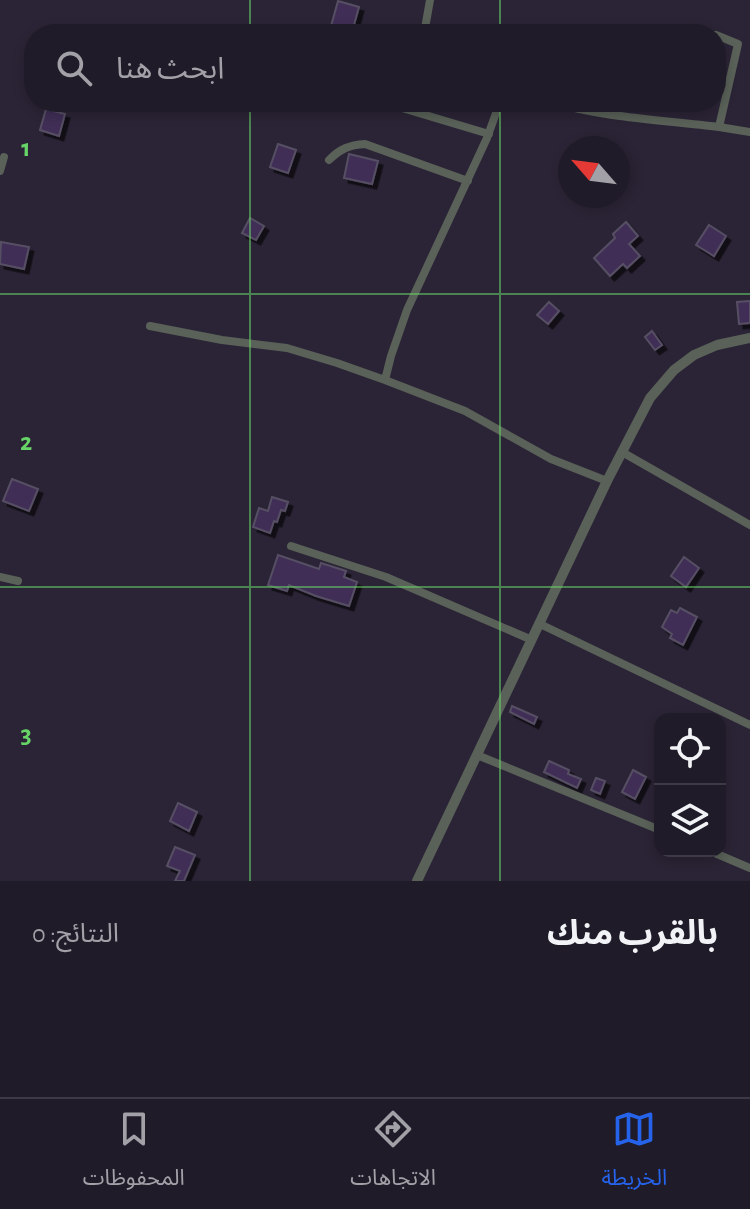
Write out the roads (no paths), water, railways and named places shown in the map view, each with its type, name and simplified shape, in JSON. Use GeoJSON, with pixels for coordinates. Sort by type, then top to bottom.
{"type":"FeatureCollection","features":[{"type":"Feature","properties":{"kind":"street"},"geometry":{"type":"LineString","coordinates":[[426,24],[430,0]]}},
{"type":"Feature","properties":{"kind":"street"},"geometry":{"type":"LineString","coordinates":[[726,39],[738,44],[726,96]]}},
{"type":"Feature","properties":{"kind":"street"},"geometry":{"type":"LineString","coordinates":[[415,112],[489,134]]}},
{"type":"Feature","properties":{"kind":"street"},"geometry":{"type":"LineString","coordinates":[[385,380],[407,310],[468,181],[497,112]]}},
{"type":"Feature","properties":{"kind":"street"},"geometry":{"type":"LineString","coordinates":[[596,112],[750,132]]}},
{"type":"Feature","properties":{"kind":"street"},"geometry":{"type":"LineString","coordinates":[[719,127],[722,112]]}},
{"type":"Feature","properties":{"kind":"street"},"geometry":{"type":"LineString","coordinates":[[329,160],[339,150],[365,144],[468,181]]}},
{"type":"Feature","properties":{"kind":"street"},"geometry":{"type":"LineString","coordinates":[[0,171],[4,157]]}},
{"type":"Feature","properties":{"kind":"street"},"geometry":{"type":"LineString","coordinates":[[150,326],[222,340],[287,348],[337,363],[465,411],[551,459],[607,481]]}},
{"type":"Feature","properties":{"kind":"street"},"geometry":{"type":"LineString","coordinates":[[417,881],[607,481],[650,398],[674,370],[706,349],[750,338]]}},
{"type":"Feature","properties":{"kind":"street"},"geometry":{"type":"LineString","coordinates":[[622,452],[750,525]]}},
{"type":"Feature","properties":{"kind":"street"},"geometry":{"type":"LineString","coordinates":[[291,546],[386,577],[532,640]]}},
{"type":"Feature","properties":{"kind":"street"},"geometry":{"type":"LineString","coordinates":[[0,577],[18,581]]}},
{"type":"Feature","properties":{"kind":"street"},"geometry":{"type":"LineString","coordinates":[[540,624],[750,725]]}},
{"type":"Feature","properties":{"kind":"street"},"geometry":{"type":"LineString","coordinates":[[477,755],[654,828]]}},
{"type":"Feature","properties":{"kind":"street"},"geometry":{"type":"LineString","coordinates":[[724,857],[750,868]]}}]}
